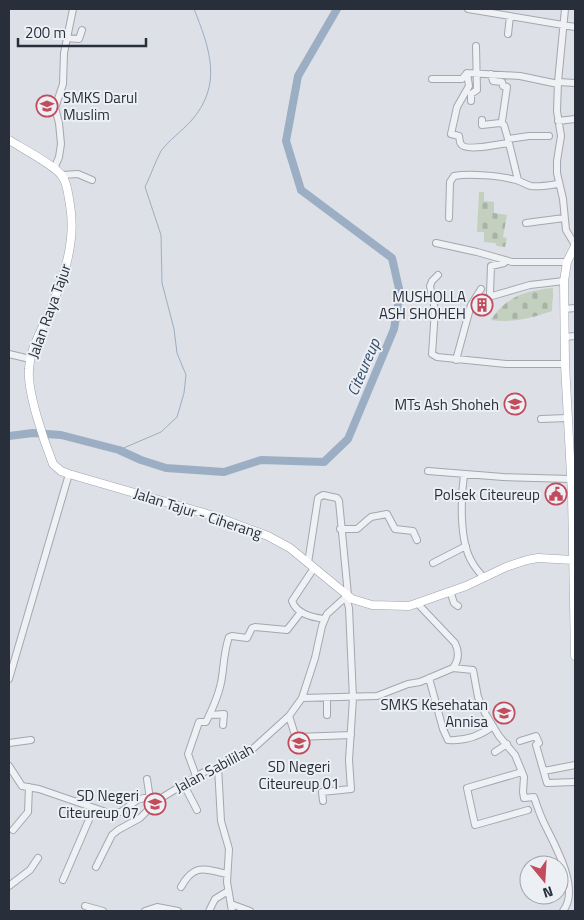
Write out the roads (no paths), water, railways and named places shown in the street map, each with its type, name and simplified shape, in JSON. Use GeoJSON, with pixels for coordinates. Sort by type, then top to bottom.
{"type":"FeatureCollection","features":[{"type":"Feature","properties":{"kind":"main road"},"geometry":{"type":"LineString","coordinates":[[9,140],[62,175]]}},
{"type":"Feature","properties":{"kind":"main road","name":"Jalan Raya Tajur"},"geometry":{"type":"LineString","coordinates":[[38,422],[28,371],[30,359],[59,288],[71,237],[72,215],[68,189],[62,175]]}},
{"type":"Feature","properties":{"kind":"main road"},"geometry":{"type":"LineString","coordinates":[[575,245],[566,262],[564,281],[567,418],[574,493],[575,656]]}},
{"type":"Feature","properties":{"kind":"main road","name":"Jalan Tajur - Ciherang"},"geometry":{"type":"LineString","coordinates":[[38,422],[53,464],[61,471],[248,528],[281,542],[347,596],[372,605],[400,607],[418,604],[527,560],[545,558],[573,560]]}},
{"type":"Feature","properties":{"kind":"street"},"geometry":{"type":"LineString","coordinates":[[54,169],[59,157],[61,144],[59,123],[55,111],[64,78],[64,52],[73,9]]}},
{"type":"Feature","properties":{"kind":"street"},"geometry":{"type":"LineString","coordinates":[[468,9],[488,10],[510,16],[575,27]]}},
{"type":"Feature","properties":{"kind":"street"},"geometry":{"type":"LineString","coordinates":[[565,9],[558,83],[558,121],[561,136],[557,161],[558,184],[561,190],[567,234],[575,245]]}},
{"type":"Feature","properties":{"kind":"street"},"geometry":{"type":"LineString","coordinates":[[508,34],[510,16]]}},
{"type":"Feature","properties":{"kind":"street"},"geometry":{"type":"LineString","coordinates":[[67,38],[79,39],[82,30]]}},
{"type":"Feature","properties":{"kind":"street"},"geometry":{"type":"LineString","coordinates":[[471,101],[471,94],[477,90],[476,46]]}},
{"type":"Feature","properties":{"kind":"street"},"geometry":{"type":"LineString","coordinates":[[467,73],[520,76],[558,83],[575,83]]}},
{"type":"Feature","properties":{"kind":"street"},"geometry":{"type":"LineString","coordinates":[[432,79],[462,79],[467,73]]}},
{"type":"Feature","properties":{"kind":"street"},"geometry":{"type":"LineString","coordinates":[[467,73],[469,86],[457,107],[451,134],[459,136],[463,147],[472,148],[529,136],[549,136]]}},
{"type":"Feature","properties":{"kind":"street"},"geometry":{"type":"LineString","coordinates":[[491,74],[493,82],[502,82],[503,86],[507,88],[501,123],[504,126],[518,180]]}},
{"type":"Feature","properties":{"kind":"street"},"geometry":{"type":"LineString","coordinates":[[558,121],[575,119]]}},
{"type":"Feature","properties":{"kind":"street"},"geometry":{"type":"LineString","coordinates":[[482,120],[482,125],[501,123]]}},
{"type":"Feature","properties":{"kind":"street"},"geometry":{"type":"LineString","coordinates":[[62,175],[78,174],[92,180]]}},
{"type":"Feature","properties":{"kind":"street"},"geometry":{"type":"LineString","coordinates":[[449,218],[450,182],[454,176],[483,176],[518,180],[536,186],[558,184]]}},
{"type":"Feature","properties":{"kind":"street"},"geometry":{"type":"LineString","coordinates":[[526,223],[564,218]]}},
{"type":"Feature","properties":{"kind":"street"},"geometry":{"type":"LineString","coordinates":[[436,243],[512,262],[566,262]]}},
{"type":"Feature","properties":{"kind":"street"},"geometry":{"type":"LineString","coordinates":[[504,260],[504,263],[492,266],[490,293],[492,296],[530,285],[564,281]]}},
{"type":"Feature","properties":{"kind":"street"},"geometry":{"type":"LineString","coordinates":[[438,275],[430,286],[435,310],[432,354],[437,357],[456,360],[514,364],[565,364]]}},
{"type":"Feature","properties":{"kind":"street"},"geometry":{"type":"LineString","coordinates":[[456,360],[472,305],[481,290]]}},
{"type":"Feature","properties":{"kind":"street"},"geometry":{"type":"LineString","coordinates":[[564,309],[575,308]]}},
{"type":"Feature","properties":{"kind":"street"},"geometry":{"type":"LineString","coordinates":[[565,337],[575,336]]}},
{"type":"Feature","properties":{"kind":"street"},"geometry":{"type":"LineString","coordinates":[[9,354],[30,359]]}},
{"type":"Feature","properties":{"kind":"street"},"geometry":{"type":"LineString","coordinates":[[541,419],[567,418]]}},
{"type":"Feature","properties":{"kind":"street"},"geometry":{"type":"LineString","coordinates":[[428,471],[573,480]]}},
{"type":"Feature","properties":{"kind":"street"},"geometry":{"type":"LineString","coordinates":[[9,679],[70,474]]}},
{"type":"Feature","properties":{"kind":"street"},"geometry":{"type":"LineString","coordinates":[[465,474],[462,509],[466,546],[472,562],[484,577]]}},
{"type":"Feature","properties":{"kind":"street"},"geometry":{"type":"LineString","coordinates":[[465,474],[464,503],[467,544],[474,562],[484,577]]}},
{"type":"Feature","properties":{"kind":"street"},"geometry":{"type":"LineString","coordinates":[[323,801],[322,792],[350,790],[349,760],[353,698],[349,608],[338,499],[320,496],[317,501],[311,566],[292,604],[309,617],[324,619],[329,611],[341,603],[347,596]]}},
{"type":"Feature","properties":{"kind":"street"},"geometry":{"type":"LineString","coordinates":[[340,529],[357,528],[371,517],[387,514],[395,529],[413,530],[416,540]]}},
{"type":"Feature","properties":{"kind":"street"},"geometry":{"type":"LineString","coordinates":[[433,563],[466,546]]}},
{"type":"Feature","properties":{"kind":"street"},"geometry":{"type":"LineString","coordinates":[[450,591],[454,603],[458,606]]}},
{"type":"Feature","properties":{"kind":"street"},"geometry":{"type":"LineString","coordinates":[[418,604],[455,643],[458,658],[453,668]]}},
{"type":"Feature","properties":{"kind":"street"},"geometry":{"type":"LineString","coordinates":[[196,776],[189,757],[189,751],[199,722],[206,723],[210,715],[222,676],[222,666],[229,637],[247,638],[254,627],[287,630],[301,612]]}},
{"type":"Feature","properties":{"kind":"street","name":"Jalan Sabililah"},"geometry":{"type":"LineString","coordinates":[[9,766],[20,784],[94,808],[116,813],[126,809],[140,799],[158,800],[196,776],[246,755],[289,716],[302,698],[315,658],[324,619]]}},
{"type":"Feature","properties":{"kind":"street"},"geometry":{"type":"LineString","coordinates":[[302,698],[353,698],[384,694],[453,668],[474,671],[481,704],[493,726],[515,755],[524,777],[524,798],[534,797],[543,822],[565,868],[568,893],[567,907],[564,911]]}},
{"type":"Feature","properties":{"kind":"street"},"geometry":{"type":"LineString","coordinates":[[429,678],[440,721],[448,740],[480,735],[493,726]]}},
{"type":"Feature","properties":{"kind":"street"},"geometry":{"type":"LineString","coordinates":[[327,698],[327,715]]}},
{"type":"Feature","properties":{"kind":"street"},"geometry":{"type":"LineString","coordinates":[[210,715],[224,714],[223,724]]}},
{"type":"Feature","properties":{"kind":"street"},"geometry":{"type":"LineString","coordinates":[[289,716],[295,735],[298,737],[351,735]]}},
{"type":"Feature","properties":{"kind":"street"},"geometry":{"type":"LineString","coordinates":[[520,742],[536,736],[539,743],[536,745],[547,783],[575,782]]}},
{"type":"Feature","properties":{"kind":"street"},"geometry":{"type":"LineString","coordinates":[[9,743],[31,740]]}},
{"type":"Feature","properties":{"kind":"street"},"geometry":{"type":"LineString","coordinates":[[495,752],[507,744]]}},
{"type":"Feature","properties":{"kind":"street"},"geometry":{"type":"LineString","coordinates":[[544,771],[575,765]]}},
{"type":"Feature","properties":{"kind":"street"},"geometry":{"type":"LineString","coordinates":[[218,767],[221,821],[229,849],[228,891],[232,908],[250,910]]}},
{"type":"Feature","properties":{"kind":"street"},"geometry":{"type":"LineString","coordinates":[[522,772],[467,788],[475,825],[528,810]]}},
{"type":"Feature","properties":{"kind":"street"},"geometry":{"type":"LineString","coordinates":[[147,779],[150,799]]}},
{"type":"Feature","properties":{"kind":"street"},"geometry":{"type":"LineString","coordinates":[[184,784],[197,810]]}},
{"type":"Feature","properties":{"kind":"street"},"geometry":{"type":"LineString","coordinates":[[13,830],[28,812],[29,787]]}},
{"type":"Feature","properties":{"kind":"street"},"geometry":{"type":"LineString","coordinates":[[96,867],[112,835],[140,818],[158,800]]}},
{"type":"Feature","properties":{"kind":"street"},"geometry":{"type":"LineString","coordinates":[[64,880],[94,808]]}},
{"type":"Feature","properties":{"kind":"street"},"geometry":{"type":"LineString","coordinates":[[9,886],[30,870],[38,858]]}},
{"type":"Feature","properties":{"kind":"street"},"geometry":{"type":"LineString","coordinates":[[181,887],[187,876],[195,871],[204,869],[227,874]]}},
{"type":"Feature","properties":{"kind":"street"},"geometry":{"type":"LineString","coordinates":[[209,911],[216,899],[228,891]]}},
{"type":"Feature","properties":{"kind":"street"},"geometry":{"type":"LineString","coordinates":[[85,906],[103,911]]}},
{"type":"Feature","properties":{"kind":"street"},"geometry":{"type":"LineString","coordinates":[[145,911],[157,907],[178,911]]}},
{"type":"Feature","properties":{"kind":"waterway"},"geometry":{"type":"LineString","coordinates":[[119,450],[161,432],[177,417],[184,393],[186,375],[177,353],[174,329],[162,283],[161,235],[145,187],[161,151],[191,121],[207,94],[210,80],[209,53],[194,9]]}},
{"type":"Feature","properties":{"kind":"waterway","name":"Citeureup"},"geometry":{"type":"LineString","coordinates":[[9,436],[33,433],[61,435],[119,450],[166,468],[224,472],[261,460],[324,462],[348,439],[394,329],[400,293],[392,258],[301,190],[286,141],[298,76],[337,9]]}},
{"type":"Feature","properties":{"kind":"place","name":"SMKS Darul Muslim"},"geometry":{"type":"Point","coordinates":[47,106]}},
{"type":"Feature","properties":{"kind":"place","name":"MUSHOLLA ASH SHOHEH"},"geometry":{"type":"Point","coordinates":[482,305]}},
{"type":"Feature","properties":{"kind":"place","name":"MTs Ash Shoheh"},"geometry":{"type":"Point","coordinates":[515,404]}},
{"type":"Feature","properties":{"kind":"place","name":"Polsek Citeureup"},"geometry":{"type":"Point","coordinates":[556,494]}},
{"type":"Feature","properties":{"kind":"place","name":"SMKS Kesehatan Annisa"},"geometry":{"type":"Point","coordinates":[504,713]}},
{"type":"Feature","properties":{"kind":"place","name":"SD Negeri Citeureup 01"},"geometry":{"type":"Point","coordinates":[299,743]}},
{"type":"Feature","properties":{"kind":"place","name":"SD Negeri Citeureup 07"},"geometry":{"type":"Point","coordinates":[155,804]}}]}
